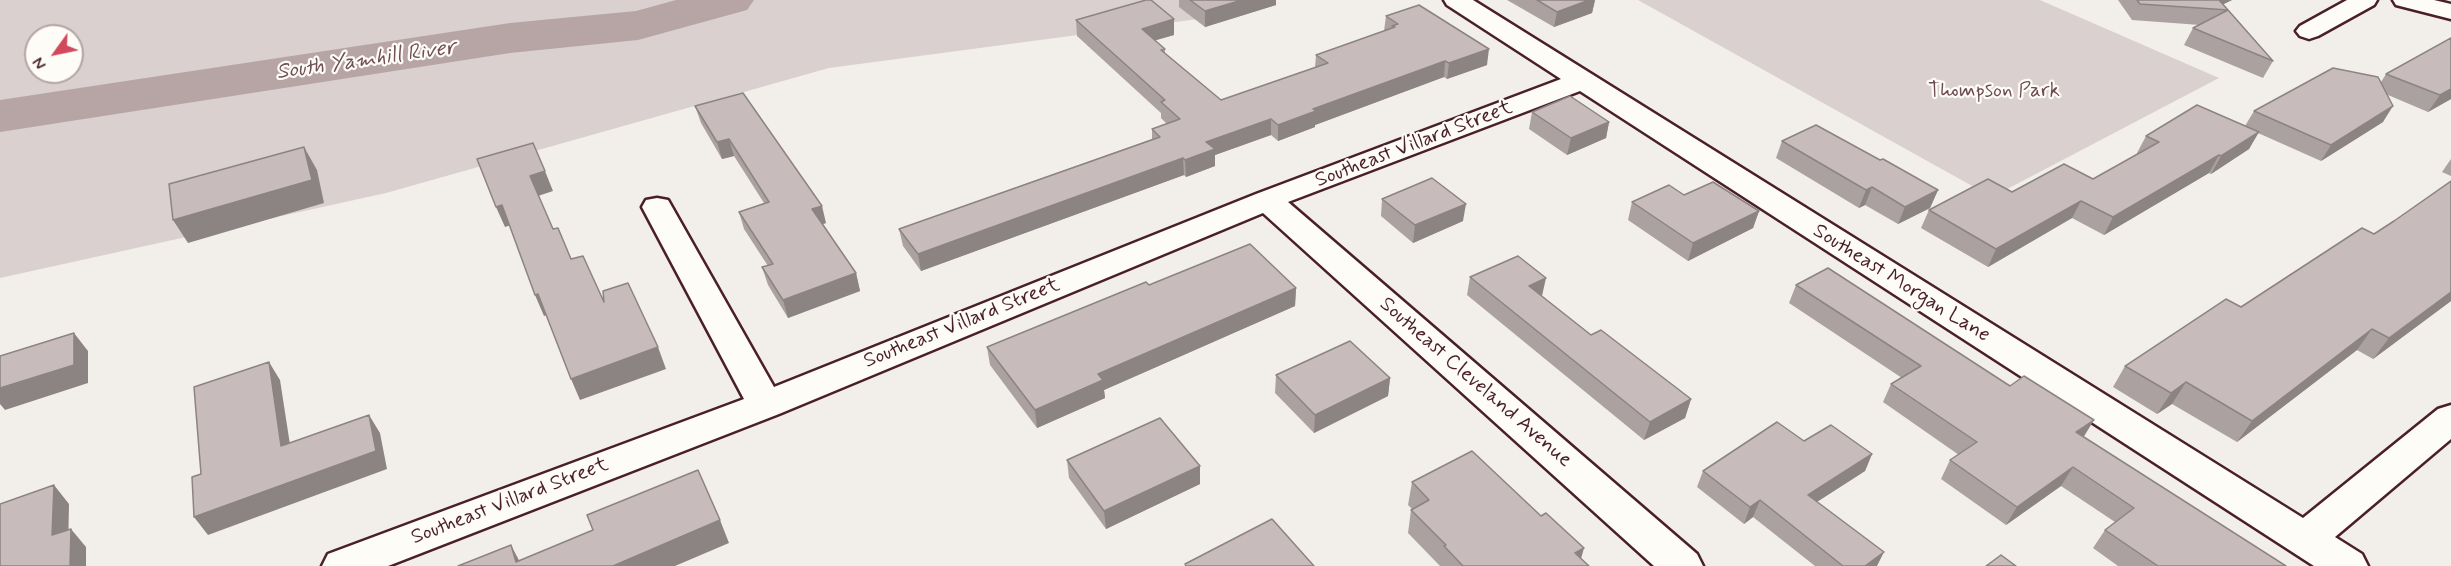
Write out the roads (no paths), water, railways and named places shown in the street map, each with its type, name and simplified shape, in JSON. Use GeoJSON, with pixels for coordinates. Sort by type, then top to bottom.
{"type":"FeatureCollection","features":[{"type":"Feature","properties":{"kind":"street","name":"Southeast Morgan Lane"},"geometry":{"type":"LineString","coordinates":[[1456,0],[2347,566]]}},
{"type":"Feature","properties":{"kind":"street"},"geometry":{"type":"LineString","coordinates":[[2309,31],[2365,0]]}},
{"type":"Feature","properties":{"kind":"street"},"geometry":{"type":"LineString","coordinates":[[2405,0],[2451,12]]}},
{"type":"Feature","properties":{"kind":"street","name":"Southeast Villard Street"},"geometry":{"type":"LineString","coordinates":[[343,566],[765,405],[1267,200],[1581,81]]}},
{"type":"Feature","properties":{"kind":"street","name":"Southeast Cleveland Avenue"},"geometry":{"type":"LineString","coordinates":[[1267,200],[1682,566]]}},
{"type":"Feature","properties":{"kind":"street"},"geometry":{"type":"LineString","coordinates":[[657,207],[765,405]]}},
{"type":"Feature","properties":{"kind":"street"},"geometry":{"type":"LineString","coordinates":[[2305,539],[2451,418]]}},
{"type":"Feature","properties":{"kind":"waterway","name":"South Yamhill River"},"geometry":{"type":"LineString","coordinates":[[0,116],[510,38],[638,25],[730,0]]}},
{"type":"Feature","properties":{"kind":"park label","name":"Thompson Park"},"geometry":{"type":"Point","coordinates":[1994,92]}}]}
